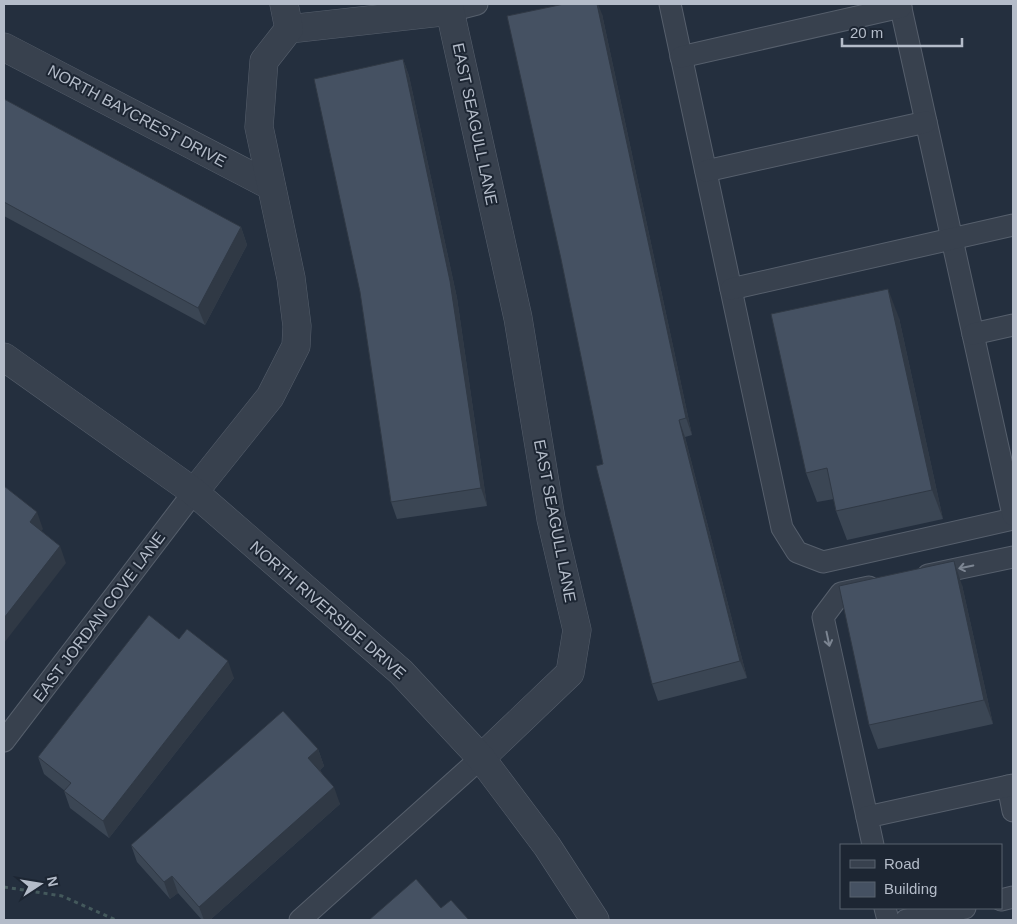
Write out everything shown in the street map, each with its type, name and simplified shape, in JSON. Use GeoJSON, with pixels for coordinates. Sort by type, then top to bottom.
{"type":"FeatureCollection","features":[{"type":"Feature","properties":{"kind":"street"},"geometry":{"type":"LineString","coordinates":[[194,492],[270,398],[296,346],[297,326],[291,278],[259,126],[264,61],[286,16],[450,11]]}},
{"type":"Feature","properties":{"kind":"street","name":"EAST SEAGULL LANE"},"geometry":{"type":"LineString","coordinates":[[450,11],[518,318],[552,519],[577,630],[570,673],[480,758]]}},
{"type":"Feature","properties":{"kind":"street","name":"NORTH BAYCREST DRIVE"},"geometry":{"type":"LineString","coordinates":[[4,46],[271,186]]}},
{"type":"Feature","properties":{"kind":"street","name":"NORTH RIVERSIDE DRIVE"},"geometry":{"type":"LineString","coordinates":[[4,357],[194,492],[401,672],[480,758],[547,846],[595,920]]}},
{"type":"Feature","properties":{"kind":"lane"},"geometry":{"type":"LineString","coordinates":[[450,11],[478,4]]}},
{"type":"Feature","properties":{"kind":"lane"},"geometry":{"type":"LineString","coordinates":[[670,4],[782,528],[797,552],[823,562],[1013,519]]}},
{"type":"Feature","properties":{"kind":"lane"},"geometry":{"type":"LineString","coordinates":[[681,57],[900,6],[1013,515]]}},
{"type":"Feature","properties":{"kind":"lane"},"geometry":{"type":"LineString","coordinates":[[706,171],[926,122]]}},
{"type":"Feature","properties":{"kind":"lane"},"geometry":{"type":"LineString","coordinates":[[732,289],[1013,225]]}},
{"type":"Feature","properties":{"kind":"lane"},"geometry":{"type":"LineString","coordinates":[[974,334],[1013,326]]}},
{"type":"Feature","properties":{"kind":"lane","name":"EAST JORDAN COVE LANE"},"geometry":{"type":"LineString","coordinates":[[4,741],[194,492]]}},
{"type":"Feature","properties":{"kind":"lane"},"geometry":{"type":"LineString","coordinates":[[873,844],[823,617],[841,593],[1013,557]]}},
{"type":"Feature","properties":{"kind":"lane","name":"EAST SEAGULL LANE"},"geometry":{"type":"LineString","coordinates":[[300,920],[480,758]]}},
{"type":"Feature","properties":{"kind":"lane"},"geometry":{"type":"LineString","coordinates":[[867,817],[1011,785],[1013,811]]}},
{"type":"Feature","properties":{"kind":"lane"},"geometry":{"type":"LineString","coordinates":[[906,920],[960,909]]}},
{"type":"Feature","properties":{"kind":"path"},"geometry":{"type":"LineString","coordinates":[[4,887],[62,896],[116,920]]}},
{"type":"Feature","properties":{"kind":"building"},"geometry":{"type":"Polygon","coordinates":[[[564,4],[597,4],[686,418],[679,420],[740,661],[652,684],[596,466],[603,464],[561,259],[507,16],[564,4]]]}},
{"type":"Feature","properties":{"kind":"building"},"geometry":{"type":"Polygon","coordinates":[[[403,59],[450,281],[481,488],[391,502],[360,292],[314,79],[403,59]]]}},
{"type":"Feature","properties":{"kind":"building"},"geometry":{"type":"Polygon","coordinates":[[[4,99],[241,227],[198,308],[4,202],[4,99]]]}},
{"type":"Feature","properties":{"kind":"building"},"geometry":{"type":"Polygon","coordinates":[[[888,289],[932,490],[836,511],[827,468],[806,473],[771,314],[888,289]]]}},
{"type":"Feature","properties":{"kind":"building"},"geometry":{"type":"Polygon","coordinates":[[[4,486],[37,512],[30,522],[60,546],[4,618],[4,486]]]}},
{"type":"Feature","properties":{"kind":"building"},"geometry":{"type":"Polygon","coordinates":[[[954,561],[984,700],[869,725],[839,586],[954,561]]]}},
{"type":"Feature","properties":{"kind":"building"},"geometry":{"type":"Polygon","coordinates":[[[149,615],[179,639],[187,629],[228,661],[103,821],[64,791],[71,783],[38,757],[149,615]]]}},
{"type":"Feature","properties":{"kind":"building"},"geometry":{"type":"Polygon","coordinates":[[[283,711],[318,749],[308,758],[334,787],[199,907],[172,876],[164,882],[131,845],[283,711]]]}},
{"type":"Feature","properties":{"kind":"building"},"geometry":{"type":"Polygon","coordinates":[[[416,879],[441,908],[451,900],[469,920],[369,920],[416,879]]]}}]}
